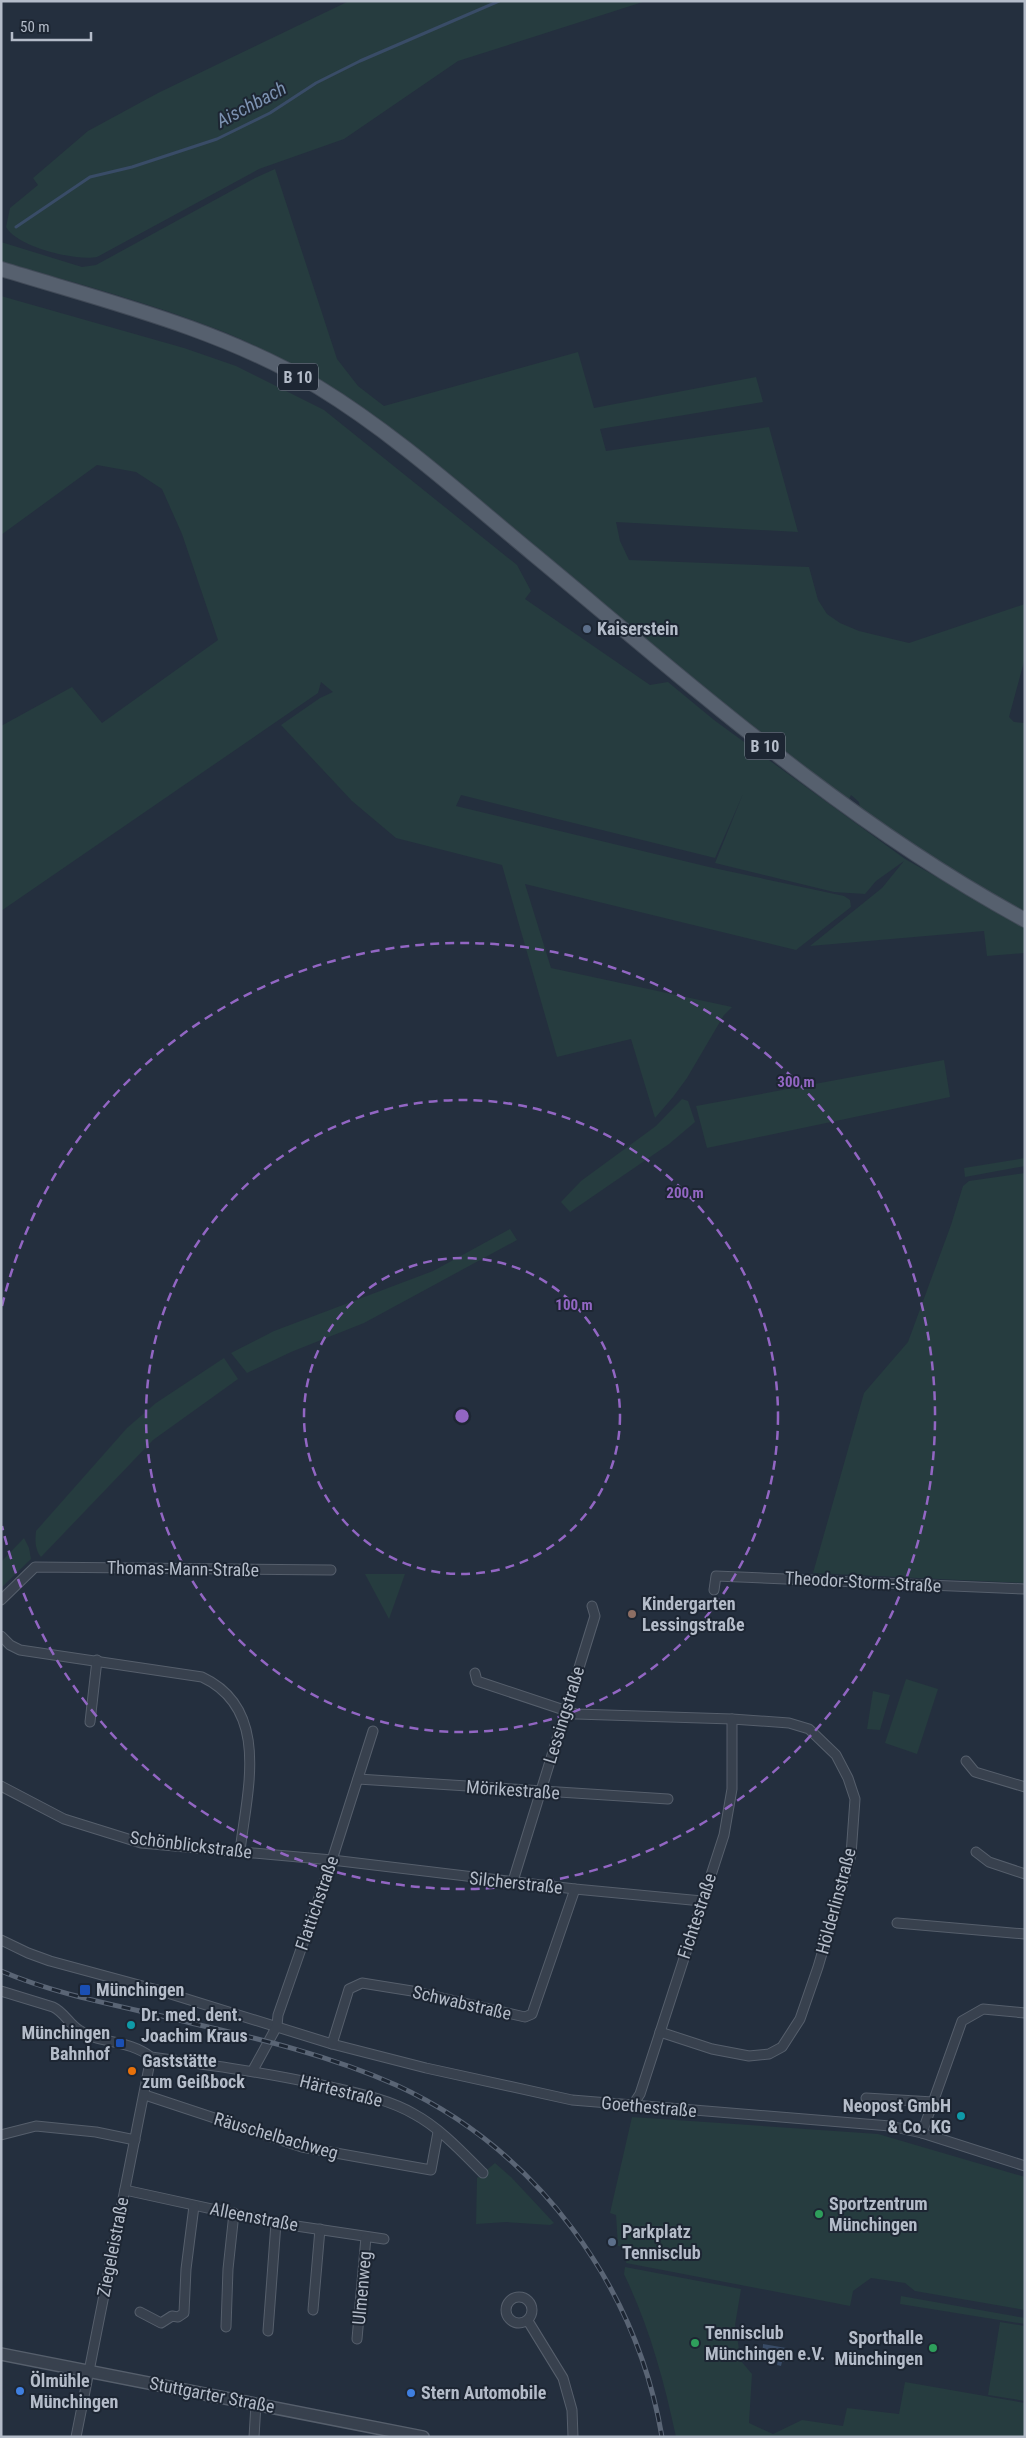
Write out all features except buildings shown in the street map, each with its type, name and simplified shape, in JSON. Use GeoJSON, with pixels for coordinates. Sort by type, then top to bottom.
{"type":"FeatureCollection","features":[{"type":"Feature","properties":{"kind":"main road","name":"B 10"},"geometry":{"type":"LineString","coordinates":[[1,269],[208,334],[248,351],[318,388],[373,424],[436,474],[807,779],[944,873],[1025,920]]}},
{"type":"Feature","properties":{"kind":"street","name":"Thomas-Mann-Straße"},"geometry":{"type":"LineString","coordinates":[[1,1600],[35,1567],[331,1570]]}},
{"type":"Feature","properties":{"kind":"street","name":"Theodor-Storm-Straße"},"geometry":{"type":"LineString","coordinates":[[714,1590],[716,1576],[1025,1590]]}},
{"type":"Feature","properties":{"kind":"street","name":"Lessingstraße"},"geometry":{"type":"LineString","coordinates":[[513,1881],[595,1616],[592,1606]]}},
{"type":"Feature","properties":{"kind":"street"},"geometry":{"type":"LineString","coordinates":[[1,1636],[10,1645],[20,1650],[202,1677],[223,1690],[237,1708],[246,1725],[251,1759],[240,1851]]}},
{"type":"Feature","properties":{"kind":"street"},"geometry":{"type":"LineString","coordinates":[[90,1722],[97,1660]]}},
{"type":"Feature","properties":{"kind":"street","name":"Hölderlinstraße"},"geometry":{"type":"LineString","coordinates":[[475,1673],[477,1681],[576,1714],[732,1719],[789,1723],[810,1730],[836,1755],[848,1778],[855,1799],[851,1855],[800,2019],[782,2047],[769,2054],[749,2056],[712,2049],[660,2032]]}},
{"type":"Feature","properties":{"kind":"street","name":"Fichtestraße"},"geometry":{"type":"LineString","coordinates":[[632,2106],[640,2094],[724,1835],[732,1789],[732,1719]]}},
{"type":"Feature","properties":{"kind":"street","name":"Flattichstraße"},"geometry":{"type":"LineString","coordinates":[[253,2070],[277,2026],[278,2015],[332,1860],[373,1731]]}},
{"type":"Feature","properties":{"kind":"street"},"geometry":{"type":"LineString","coordinates":[[966,1761],[974,1772],[1025,1787]]}},
{"type":"Feature","properties":{"kind":"street","name":"Mörikestraße"},"geometry":{"type":"LineString","coordinates":[[358,1779],[668,1799]]}},
{"type":"Feature","properties":{"kind":"street","name":"Schönblickstraße"},"geometry":{"type":"LineString","coordinates":[[1,1786],[64,1819],[112,1835],[141,1842],[332,1860]]}},
{"type":"Feature","properties":{"kind":"street"},"geometry":{"type":"LineString","coordinates":[[976,1852],[989,1862],[1025,1874]]}},
{"type":"Feature","properties":{"kind":"street","name":"Silcherstraße"},"geometry":{"type":"LineString","coordinates":[[332,1860],[575,1890],[702,1901]]}},
{"type":"Feature","properties":{"kind":"street","name":"Schwabstraße"},"geometry":{"type":"LineString","coordinates":[[332,2044],[350,1989],[362,1983],[412,1991],[525,2017],[532,2014],[575,1890]]}},
{"type":"Feature","properties":{"kind":"street"},"geometry":{"type":"LineString","coordinates":[[897,1923],[1025,1934]]}},
{"type":"Feature","properties":{"kind":"street","name":"Goethestraße"},"geometry":{"type":"LineString","coordinates":[[1,1940],[50,1961],[277,2026],[332,2044],[426,2068],[572,2100],[890,2126],[922,2133],[1025,2166]]}},
{"type":"Feature","properties":{"kind":"street"},"geometry":{"type":"LineString","coordinates":[[1,1991],[60,2010],[79,2030],[139,2048],[151,2058]]}},
{"type":"Feature","properties":{"kind":"street"},"geometry":{"type":"LineString","coordinates":[[922,2133],[962,2021],[983,2009],[1025,2013]]}},
{"type":"Feature","properties":{"kind":"street","name":"Härtestraße"},"geometry":{"type":"LineString","coordinates":[[151,2058],[253,2070],[382,2100],[413,2113],[463,2152],[483,2174]]}},
{"type":"Feature","properties":{"kind":"street","name":"Ziegeleistraße"},"geometry":{"type":"LineString","coordinates":[[76,2437],[151,2058]]}},
{"type":"Feature","properties":{"kind":"street","name":"Räuschelbachweg"},"geometry":{"type":"LineString","coordinates":[[145,2095],[302,2147],[431,2170],[438,2132]]}},
{"type":"Feature","properties":{"kind":"street"},"geometry":{"type":"LineString","coordinates":[[866,2098],[933,2102]]}},
{"type":"Feature","properties":{"kind":"street"},"geometry":{"type":"LineString","coordinates":[[1,2135],[36,2126],[96,2132],[135,2140]]}},
{"type":"Feature","properties":{"kind":"street","name":"Alleenstraße"},"geometry":{"type":"LineString","coordinates":[[125,2190],[276,2223],[384,2239]]}},
{"type":"Feature","properties":{"kind":"street"},"geometry":{"type":"LineString","coordinates":[[140,2312],[161,2322],[172,2316],[178,2317],[184,2313],[187,2260],[194,2206]]}},
{"type":"Feature","properties":{"kind":"street"},"geometry":{"type":"LineString","coordinates":[[226,2328],[228,2269],[234,2213]]}},
{"type":"Feature","properties":{"kind":"street"},"geometry":{"type":"LineString","coordinates":[[268,2331],[276,2223]]}},
{"type":"Feature","properties":{"kind":"street"},"geometry":{"type":"LineString","coordinates":[[313,2310],[320,2230]]}},
{"type":"Feature","properties":{"kind":"street","name":"Ulmenweg"},"geometry":{"type":"LineString","coordinates":[[358,2339],[366,2237]]}},
{"type":"Feature","properties":{"kind":"street"},"geometry":{"type":"LineString","coordinates":[[528,2320],[563,2378],[572,2410],[573,2437]]}},
{"type":"Feature","properties":{"kind":"street","name":"Stuttgarter Straße"},"geometry":{"type":"LineString","coordinates":[[1,2354],[423,2437]]}},
{"type":"Feature","properties":{"kind":"street"},"geometry":{"type":"LineString","coordinates":[[254,2437],[256,2404]]}},
{"type":"Feature","properties":{"kind":"green space"},"geometry":{"type":"Polygon","coordinates":[[[349,1],[646,1],[458,61],[344,139],[259,169],[97,257],[75,257],[47,251],[22,241],[6,227],[10,208],[38,185],[33,178],[88,131],[158,93],[349,1]]]}},
{"type":"Feature","properties":{"kind":"green space"},"geometry":{"type":"Polygon","coordinates":[[[275,169],[337,359],[358,386],[384,406],[578,352],[594,408],[756,377],[763,402],[600,429],[606,451],[769,427],[798,532],[616,522],[620,541],[629,560],[809,567],[818,600],[827,614],[840,623],[859,631],[909,643],[1025,604],[1025,658],[1009,717],[1014,722],[1025,723],[1025,912],[987,891],[860,810],[859,802],[851,795],[849,799],[845,799],[721,701],[374,418],[337,393],[280,358],[219,330],[165,310],[1,261],[1,242],[82,267],[96,265],[255,178],[275,169]]]}},
{"type":"Feature","properties":{"kind":"green space"},"geometry":{"type":"Polygon","coordinates":[[[1,296],[184,348],[236,366],[324,410],[517,565],[531,591],[525,599],[650,685],[668,682],[714,720],[905,859],[1025,927],[1025,953],[987,956],[984,931],[810,946],[882,888],[904,861],[876,881],[865,894],[834,892],[715,863],[743,794],[715,858],[461,795],[456,806],[709,867],[844,896],[850,900],[851,907],[796,950],[525,884],[551,968],[732,1007],[724,1015],[687,1078],[655,1118],[631,1039],[557,1057],[502,865],[396,838],[352,801],[281,725],[320,698],[333,692],[321,682],[318,693],[1,911],[1,726],[72,687],[102,723],[218,640],[182,534],[162,489],[136,472],[97,465],[1,535],[1,296]]]}},
{"type":"Feature","properties":{"kind":"green space"},"geometry":{"type":"Polygon","coordinates":[[[944,1060],[950,1097],[707,1148],[696,1106],[944,1060]]]}},
{"type":"Feature","properties":{"kind":"green space"},"geometry":{"type":"Polygon","coordinates":[[[682,1099],[688,1101],[695,1122],[669,1144],[570,1212],[561,1202],[581,1181],[656,1126],[682,1099]]]}},
{"type":"Feature","properties":{"kind":"green space"},"geometry":{"type":"Polygon","coordinates":[[[1025,1158],[1025,1166],[965,1177],[964,1168],[1025,1158]]]}},
{"type":"Feature","properties":{"kind":"green space"},"geometry":{"type":"Polygon","coordinates":[[[1025,1173],[1025,1583],[813,1573],[864,1393],[908,1342],[951,1225],[963,1186],[969,1181],[1025,1173]]]}},
{"type":"Feature","properties":{"kind":"green space"},"geometry":{"type":"Polygon","coordinates":[[[510,1229],[517,1240],[364,1323],[291,1352],[247,1373],[231,1353],[274,1331],[433,1271],[510,1229]]]}},
{"type":"Feature","properties":{"kind":"green space"},"geometry":{"type":"Polygon","coordinates":[[[224,1358],[238,1379],[153,1440],[41,1557],[36,1545],[36,1531],[127,1428],[156,1403],[224,1358]]]}},
{"type":"Feature","properties":{"kind":"green space"},"geometry":{"type":"Polygon","coordinates":[[[24,1538],[29,1548],[31,1559],[1,1588],[1,1562],[24,1538]]]}},
{"type":"Feature","properties":{"kind":"green space"},"geometry":{"type":"Polygon","coordinates":[[[365,1574],[405,1574],[389,1619],[365,1574]]]}},
{"type":"Feature","properties":{"kind":"green space"},"geometry":{"type":"Polygon","coordinates":[[[906,1679],[938,1689],[917,1754],[885,1743],[906,1679]]]}},
{"type":"Feature","properties":{"kind":"green space"},"geometry":{"type":"Polygon","coordinates":[[[873,1691],[890,1695],[880,1730],[867,1729],[873,1691]]]}},
{"type":"Feature","properties":{"kind":"green space","name":"Sportzentrum Münchingen"},"geometry":{"type":"Polygon","coordinates":[[[632,2117],[878,2134],[1025,2177],[1025,2310],[915,2291],[905,2283],[871,2278],[853,2291],[850,2306],[626,2263],[629,2248],[618,2246],[616,2215],[610,2213],[632,2117]]]}},
{"type":"Feature","properties":{"kind":"green space"},"geometry":{"type":"Polygon","coordinates":[[[495,2163],[511,2177],[554,2223],[550,2225],[506,2222],[476,2224],[477,2178],[495,2163]]]}},
{"type":"Feature","properties":{"kind":"green space","name":"Tennisclub Münchingen e.V."},"geometry":{"type":"Polygon","coordinates":[[[625,2267],[741,2289],[735,2325],[741,2361],[752,2374],[749,2423],[773,2434],[802,2420],[843,2426],[847,2408],[899,2414],[905,2382],[1025,2403],[1025,2437],[676,2437],[655,2354],[641,2313],[624,2274],[625,2267]]]}},
{"type":"Feature","properties":{"kind":"green space"},"geometry":{"type":"Polygon","coordinates":[[[901,2296],[1025,2318],[1025,2324],[900,2304],[901,2296]]]}},
{"type":"Feature","properties":{"kind":"green space"},"geometry":{"type":"Polygon","coordinates":[[[1000,2322],[1025,2326],[1025,2401],[988,2395],[1000,2322]]]}},
{"type":"Feature","properties":{"kind":"water"},"geometry":{"type":"Polygon","coordinates":[[[763,2344],[792,2349],[790,2360],[782,2362],[781,2366],[777,2365],[778,2360],[762,2361],[763,2344]]]}},
{"type":"Feature","properties":{"kind":"waterway","name":"Aischbach"},"geometry":{"type":"LineString","coordinates":[[16,227],[90,177],[132,167],[217,139],[270,113],[316,83],[360,61],[499,1]]}},
{"type":"Feature","properties":{"kind":"railway"},"geometry":{"type":"LineString","coordinates":[[1,1971],[71,1995],[243,2035],[321,2057],[396,2085],[447,2113],[493,2146],[535,2185],[572,2228],[604,2276],[629,2327],[649,2381],[662,2437]]}},
{"type":"Feature","properties":{"kind":"place","name":"Kaiserstein"},"geometry":{"type":"Point","coordinates":[587,629]}},
{"type":"Feature","properties":{"kind":"place","name":"Kindergarten Lessingstraße"},"geometry":{"type":"Point","coordinates":[632,1614]}},
{"type":"Feature","properties":{"kind":"place","name":"Münchingen"},"geometry":{"type":"Point","coordinates":[85,1990]}},
{"type":"Feature","properties":{"kind":"place","name":"Dr. med. dent. Joachim Kraus"},"geometry":{"type":"Point","coordinates":[131,2025]}},
{"type":"Feature","properties":{"kind":"place","name":"Münchingen Bahnhof"},"geometry":{"type":"Point","coordinates":[120,2043]}},
{"type":"Feature","properties":{"kind":"place","name":"Gaststätte zum Geißbock"},"geometry":{"type":"Point","coordinates":[132,2071]}},
{"type":"Feature","properties":{"kind":"place","name":"Neopost GmbH & Co. KG"},"geometry":{"type":"Point","coordinates":[961,2116]}},
{"type":"Feature","properties":{"kind":"place","name":"Sportzentrum Münchingen"},"geometry":{"type":"Point","coordinates":[819,2214]}},
{"type":"Feature","properties":{"kind":"place","name":"Parkplatz Tennisclub"},"geometry":{"type":"Point","coordinates":[612,2242]}},
{"type":"Feature","properties":{"kind":"place","name":"Tennisclub Münchingen e.V."},"geometry":{"type":"Point","coordinates":[695,2343]}},
{"type":"Feature","properties":{"kind":"place","name":"Sporthalle Münchingen"},"geometry":{"type":"Point","coordinates":[933,2348]}},
{"type":"Feature","properties":{"kind":"place","name":"Ölmühle Münchingen"},"geometry":{"type":"Point","coordinates":[20,2391]}},
{"type":"Feature","properties":{"kind":"place","name":"Stern Automobile"},"geometry":{"type":"Point","coordinates":[411,2393]}}]}
